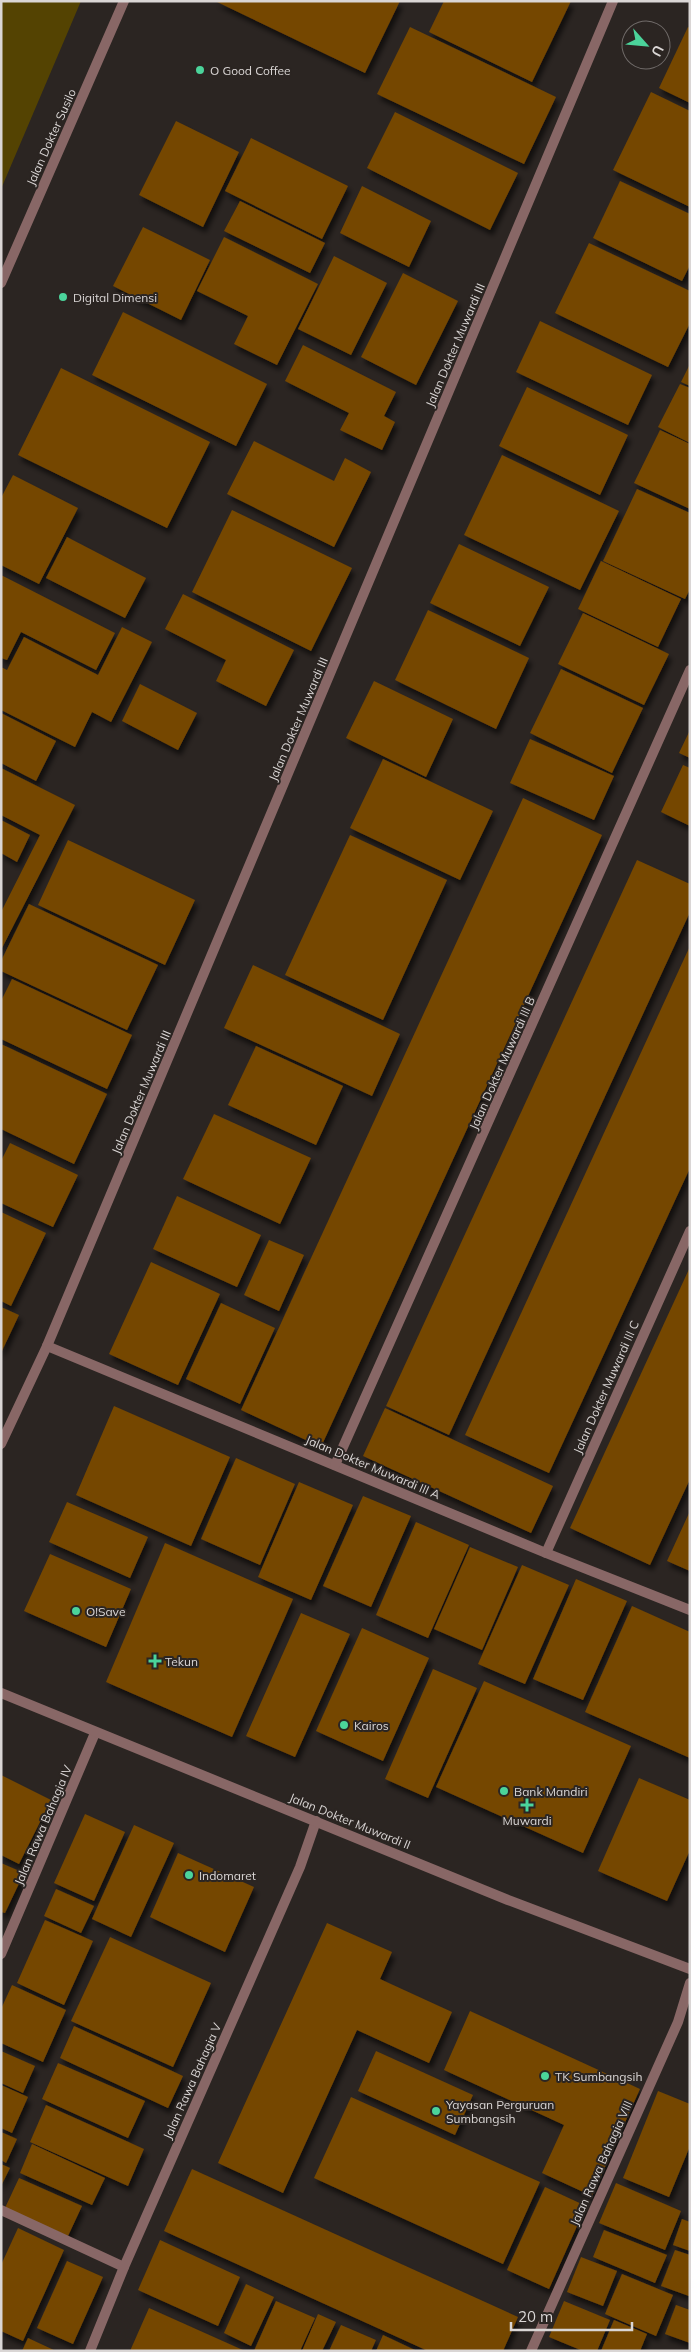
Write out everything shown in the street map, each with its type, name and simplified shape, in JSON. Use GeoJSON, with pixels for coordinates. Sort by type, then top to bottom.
{"type":"FeatureCollection","features":[{"type":"Feature","properties":{"kind":"street","name":"Jalan Dokter Susilo"},"geometry":{"type":"LineString","coordinates":[[1,284],[124,1]]}},
{"type":"Feature","properties":{"kind":"street","name":"Jalan Dokter Muwardi III"},"geometry":{"type":"LineString","coordinates":[[1,1444],[47,1346],[613,1]]}},
{"type":"Feature","properties":{"kind":"street","name":"Jalan Dokter Muwardi III B"},"geometry":{"type":"LineString","coordinates":[[335,1465],[690,670]]}},
{"type":"Feature","properties":{"kind":"street","name":"Jalan Dokter Muwardi III C"},"geometry":{"type":"LineString","coordinates":[[546,1553],[690,1231]]}},
{"type":"Feature","properties":{"kind":"street","name":"Jalan Dokter Muwardi III A"},"geometry":{"type":"LineString","coordinates":[[47,1346],[546,1553],[690,1610]]}},
{"type":"Feature","properties":{"kind":"street","name":"Jalan Dokter Muwardi II"},"geometry":{"type":"LineString","coordinates":[[1,1693],[95,1733],[508,1900],[690,1969]]}},
{"type":"Feature","properties":{"kind":"street","name":"Jalan Rawa Bahagia IV"},"geometry":{"type":"LineString","coordinates":[[1,1954],[95,1733]]}},
{"type":"Feature","properties":{"kind":"street","name":"Jalan Rawa Bahagia V"},"geometry":{"type":"LineString","coordinates":[[90,2351],[124,2267],[300,1867],[316,1821]]}},
{"type":"Feature","properties":{"kind":"street","name":"Jalan Rawa Bahagia VIII"},"geometry":{"type":"LineString","coordinates":[[531,2351],[678,2022],[690,1983]]}},
{"type":"Feature","properties":{"kind":"street"},"geometry":{"type":"LineString","coordinates":[[1,2210],[124,2267]]}},
{"type":"Feature","properties":{"kind":"shaded area"},"geometry":{"type":"Polygon","coordinates":[[[1,1],[81,1],[1,189],[1,1]]]}},
{"type":"Feature","properties":{"kind":"building"},"geometry":{"type":"Polygon","coordinates":[[[215,1],[400,1],[365,73],[215,1]]]}},
{"type":"Feature","properties":{"kind":"building"},"geometry":{"type":"Polygon","coordinates":[[[444,1],[571,1],[532,82],[429,32],[444,1]]]}},
{"type":"Feature","properties":{"kind":"building"},"geometry":{"type":"Polygon","coordinates":[[[410,27],[556,97],[524,164],[377,94],[410,27]]]}},
{"type":"Feature","properties":{"kind":"building"},"geometry":{"type":"Polygon","coordinates":[[[688,27],[690,28],[690,103],[659,88],[668,70],[671,70],[671,63],[688,27]]]}},
{"type":"Feature","properties":{"kind":"building"},"geometry":{"type":"Polygon","coordinates":[[[651,92],[690,111],[690,207],[613,170],[651,92]]]}},
{"type":"Feature","properties":{"kind":"building"},"geometry":{"type":"Polygon","coordinates":[[[395,112],[518,173],[490,230],[367,168],[395,112]]]}},
{"type":"Feature","properties":{"kind":"building"},"geometry":{"type":"Polygon","coordinates":[[[176,121],[239,152],[203,227],[139,195],[176,121]]]}},
{"type":"Feature","properties":{"kind":"building"},"geometry":{"type":"Polygon","coordinates":[[[251,138],[348,186],[322,239],[225,191],[251,138]]]}},
{"type":"Feature","properties":{"kind":"building"},"geometry":{"type":"Polygon","coordinates":[[[620,181],[690,214],[690,265],[682,281],[593,238],[620,181]]]}},
{"type":"Feature","properties":{"kind":"building"},"geometry":{"type":"Polygon","coordinates":[[[362,186],[431,221],[409,267],[340,233],[362,186]]]}},
{"type":"Feature","properties":{"kind":"building"},"geometry":{"type":"Polygon","coordinates":[[[240,201],[325,243],[310,273],[224,231],[240,201]]]}},
{"type":"Feature","properties":{"kind":"building"},"geometry":{"type":"Polygon","coordinates":[[[143,227],[210,260],[181,320],[113,286],[143,227]]]}},
{"type":"Feature","properties":{"kind":"building"},"geometry":{"type":"Polygon","coordinates":[[[224,237],[318,284],[277,365],[234,344],[248,316],[197,291],[224,237]]]}},
{"type":"Feature","properties":{"kind":"building"},"geometry":{"type":"Polygon","coordinates":[[[589,243],[690,291],[690,323],[668,367],[555,313],[589,243]]]}},
{"type":"Feature","properties":{"kind":"building"},"geometry":{"type":"Polygon","coordinates":[[[334,256],[387,283],[351,355],[298,329],[334,256]]]}},
{"type":"Feature","properties":{"kind":"building"},"geometry":{"type":"Polygon","coordinates":[[[403,273],[458,301],[416,385],[361,357],[403,273]]]}},
{"type":"Feature","properties":{"kind":"building"},"geometry":{"type":"Polygon","coordinates":[[[123,312],[267,384],[236,446],[92,375],[123,312]]]}},
{"type":"Feature","properties":{"kind":"building"},"geometry":{"type":"Polygon","coordinates":[[[540,321],[652,375],[628,425],[516,372],[540,321]]]}},
{"type":"Feature","properties":{"kind":"building"},"geometry":{"type":"Polygon","coordinates":[[[303,345],[396,392],[384,416],[395,422],[382,450],[340,430],[349,413],[285,381],[303,345]]]}},
{"type":"Feature","properties":{"kind":"building"},"geometry":{"type":"Polygon","coordinates":[[[690,364],[690,386],[681,382],[690,364]]]}},
{"type":"Feature","properties":{"kind":"building"},"geometry":{"type":"Polygon","coordinates":[[[61,368],[210,442],[167,528],[18,455],[61,368]]]}},
{"type":"Feature","properties":{"kind":"building"},"geometry":{"type":"Polygon","coordinates":[[[680,384],[690,388],[690,443],[658,427],[680,384]]]}},
{"type":"Feature","properties":{"kind":"building"},"geometry":{"type":"Polygon","coordinates":[[[527,387],[628,435],[600,495],[499,446],[527,387]]]}},
{"type":"Feature","properties":{"kind":"building"},"geometry":{"type":"Polygon","coordinates":[[[660,430],[690,444],[690,509],[634,483],[660,430]]]}},
{"type":"Feature","properties":{"kind":"building"},"geometry":{"type":"Polygon","coordinates":[[[254,441],[334,481],[345,458],[371,472],[334,547],[227,494],[254,441]]]}},
{"type":"Feature","properties":{"kind":"building"},"geometry":{"type":"Polygon","coordinates":[[[502,455],[619,511],[580,590],[464,535],[502,455]]]}},
{"type":"Feature","properties":{"kind":"building"},"geometry":{"type":"Polygon","coordinates":[[[13,475],[78,508],[39,584],[1,565],[1,498],[13,475]]]}},
{"type":"Feature","properties":{"kind":"building"},"geometry":{"type":"Polygon","coordinates":[[[637,489],[690,513],[690,589],[685,599],[603,561],[637,489]]]}},
{"type":"Feature","properties":{"kind":"building"},"geometry":{"type":"Polygon","coordinates":[[[232,510],[352,568],[311,651],[192,592],[232,510]]]}},
{"type":"Feature","properties":{"kind":"building"},"geometry":{"type":"Polygon","coordinates":[[[67,537],[146,578],[125,618],[46,578],[67,537]]]}},
{"type":"Feature","properties":{"kind":"building"},"geometry":{"type":"Polygon","coordinates":[[[459,544],[549,587],[520,646],[430,603],[459,544]]]}},
{"type":"Feature","properties":{"kind":"building"},"geometry":{"type":"Polygon","coordinates":[[[601,561],[681,599],[658,647],[578,609],[601,561]]]}},
{"type":"Feature","properties":{"kind":"building"},"geometry":{"type":"Polygon","coordinates":[[[1,575],[115,633],[96,670],[21,632],[7,660],[1,658],[1,575]]]}},
{"type":"Feature","properties":{"kind":"building"},"geometry":{"type":"Polygon","coordinates":[[[183,594],[294,650],[266,706],[216,681],[226,660],[165,629],[183,594]]]}},
{"type":"Feature","properties":{"kind":"building"},"geometry":{"type":"Polygon","coordinates":[[[428,610],[529,658],[496,729],[395,680],[428,610]]]}},
{"type":"Feature","properties":{"kind":"building"},"geometry":{"type":"Polygon","coordinates":[[[583,613],[669,654],[644,705],[558,664],[583,613]]]}},
{"type":"Feature","properties":{"kind":"building"},"geometry":{"type":"Polygon","coordinates":[[[122,627],[152,642],[111,722],[92,712],[75,747],[1,710],[1,667],[7,670],[24,637],[98,675],[122,627]]]}},
{"type":"Feature","properties":{"kind":"building"},"geometry":{"type":"Polygon","coordinates":[[[561,669],[643,708],[612,773],[530,733],[561,669]]]}},
{"type":"Feature","properties":{"kind":"building"},"geometry":{"type":"Polygon","coordinates":[[[374,681],[453,719],[426,777],[346,738],[374,681]]]}},
{"type":"Feature","properties":{"kind":"building"},"geometry":{"type":"Polygon","coordinates":[[[140,684],[197,713],[178,750],[122,721],[140,684]]]}},
{"type":"Feature","properties":{"kind":"building"},"geometry":{"type":"Polygon","coordinates":[[[1,713],[56,741],[36,781],[1,763],[1,713]]]}},
{"type":"Feature","properties":{"kind":"building"},"geometry":{"type":"Polygon","coordinates":[[[690,730],[690,758],[679,753],[690,730]]]}},
{"type":"Feature","properties":{"kind":"building"},"geometry":{"type":"Polygon","coordinates":[[[530,739],[614,776],[594,820],[510,783],[530,739]]]}},
{"type":"Feature","properties":{"kind":"building"},"geometry":{"type":"Polygon","coordinates":[[[383,759],[493,811],[460,880],[350,828],[383,759]]]}},
{"type":"Feature","properties":{"kind":"building"},"geometry":{"type":"Polygon","coordinates":[[[683,765],[690,768],[690,826],[661,812],[683,765]]]}},
{"type":"Feature","properties":{"kind":"building"},"geometry":{"type":"Polygon","coordinates":[[[1,768],[75,805],[1,950],[1,912],[40,835],[1,815],[1,768]]]}},
{"type":"Feature","properties":{"kind":"building"},"geometry":{"type":"Polygon","coordinates":[[[523,798],[602,835],[321,1447],[241,1410],[523,798]]]}},
{"type":"Feature","properties":{"kind":"building"},"geometry":{"type":"Polygon","coordinates":[[[1,820],[30,835],[17,862],[1,853],[1,820]]]}},
{"type":"Feature","properties":{"kind":"building"},"geometry":{"type":"Polygon","coordinates":[[[350,835],[447,880],[383,1020],[285,975],[350,835]]]}},
{"type":"Feature","properties":{"kind":"building"},"geometry":{"type":"Polygon","coordinates":[[[68,840],[195,900],[165,965],[38,905],[68,840]]]}},
{"type":"Feature","properties":{"kind":"building"},"geometry":{"type":"Polygon","coordinates":[[[637,860],[690,884],[690,912],[449,1435],[386,1406],[637,860]]]}},
{"type":"Feature","properties":{"kind":"building"},"geometry":{"type":"Polygon","coordinates":[[[29,904],[158,965],[127,1030],[1,971],[1,961],[29,904]]]}},
{"type":"Feature","properties":{"kind":"building"},"geometry":{"type":"Polygon","coordinates":[[[690,946],[690,1168],[549,1473],[465,1435],[690,946]]]}},
{"type":"Feature","properties":{"kind":"building"},"geometry":{"type":"Polygon","coordinates":[[[253,965],[400,1034],[372,1096],[224,1028],[253,965]]]}},
{"type":"Feature","properties":{"kind":"building"},"geometry":{"type":"Polygon","coordinates":[[[12,979],[132,1035],[107,1089],[1,1039],[1,1001],[12,979]]]}},
{"type":"Feature","properties":{"kind":"building"},"geometry":{"type":"Polygon","coordinates":[[[1,1044],[107,1094],[74,1164],[1,1129],[1,1044]]]}},
{"type":"Feature","properties":{"kind":"building"},"geometry":{"type":"Polygon","coordinates":[[[256,1046],[343,1086],[316,1145],[228,1105],[256,1046]]]}},
{"type":"Feature","properties":{"kind":"building"},"geometry":{"type":"Polygon","coordinates":[[[214,1114],[311,1158],[280,1224],[183,1179],[214,1114]]]}},
{"type":"Feature","properties":{"kind":"building"},"geometry":{"type":"Polygon","coordinates":[[[10,1143],[78,1175],[53,1227],[1,1203],[1,1161],[10,1143]]]}},
{"type":"Feature","properties":{"kind":"building"},"geometry":{"type":"Polygon","coordinates":[[[177,1196],[261,1235],[237,1287],[153,1249],[177,1196]]]}},
{"type":"Feature","properties":{"kind":"building"},"geometry":{"type":"Polygon","coordinates":[[[1,1212],[46,1233],[11,1306],[1,1301],[1,1212]]]}},
{"type":"Feature","properties":{"kind":"building"},"geometry":{"type":"Polygon","coordinates":[[[269,1240],[304,1255],[279,1311],[244,1295],[269,1240]]]}},
{"type":"Feature","properties":{"kind":"building"},"geometry":{"type":"Polygon","coordinates":[[[151,1262],[220,1294],[178,1385],[109,1354],[151,1262]]]}},
{"type":"Feature","properties":{"kind":"building"},"geometry":{"type":"Polygon","coordinates":[[[690,1267],[690,1479],[650,1565],[570,1528],[690,1267]]]}},
{"type":"Feature","properties":{"kind":"building"},"geometry":{"type":"Polygon","coordinates":[[[221,1303],[275,1328],[240,1404],[186,1379],[221,1303]]]}},
{"type":"Feature","properties":{"kind":"building"},"geometry":{"type":"Polygon","coordinates":[[[1,1307],[19,1315],[1,1353],[1,1307]]]}},
{"type":"Feature","properties":{"kind":"building"},"geometry":{"type":"Polygon","coordinates":[[[114,1406],[230,1457],[191,1546],[76,1495],[114,1406]]]}},
{"type":"Feature","properties":{"kind":"building"},"geometry":{"type":"Polygon","coordinates":[[[385,1408],[553,1486],[531,1533],[363,1456],[385,1408]]]}},
{"type":"Feature","properties":{"kind":"building"},"geometry":{"type":"Polygon","coordinates":[[[236,1458],[295,1484],[260,1565],[201,1539],[236,1458]]]}},
{"type":"Feature","properties":{"kind":"building"},"geometry":{"type":"Polygon","coordinates":[[[299,1482],[353,1505],[311,1600],[258,1577],[299,1482]]]}},
{"type":"Feature","properties":{"kind":"building"},"geometry":{"type":"Polygon","coordinates":[[[363,1496],[411,1516],[371,1607],[323,1586],[363,1496]]]}},
{"type":"Feature","properties":{"kind":"building"},"geometry":{"type":"Polygon","coordinates":[[[67,1502],[148,1537],[130,1578],[49,1542],[67,1502]]]}},
{"type":"Feature","properties":{"kind":"building"},"geometry":{"type":"Polygon","coordinates":[[[690,1511],[690,1571],[667,1561],[690,1511]]]}},
{"type":"Feature","properties":{"kind":"building"},"geometry":{"type":"Polygon","coordinates":[[[416,1522],[469,1545],[428,1638],[376,1615],[416,1522]]]}},
{"type":"Feature","properties":{"kind":"building"},"geometry":{"type":"Polygon","coordinates":[[[165,1543],[293,1599],[232,1737],[106,1682],[165,1543]]]}},
{"type":"Feature","properties":{"kind":"building"},"geometry":{"type":"Polygon","coordinates":[[[470,1547],[518,1567],[482,1650],[434,1629],[470,1547]]]}},
{"type":"Feature","properties":{"kind":"building"},"geometry":{"type":"Polygon","coordinates":[[[50,1554],[131,1589],[106,1647],[24,1611],[50,1554]]]}},
{"type":"Feature","properties":{"kind":"building"},"geometry":{"type":"Polygon","coordinates":[[[522,1565],[569,1585],[525,1684],[478,1664],[522,1565]]]}},
{"type":"Feature","properties":{"kind":"building"},"geometry":{"type":"Polygon","coordinates":[[[576,1579],[627,1601],[583,1700],[533,1679],[576,1579]]]}},
{"type":"Feature","properties":{"kind":"building"},"geometry":{"type":"Polygon","coordinates":[[[632,1606],[690,1632],[690,1758],[585,1712],[632,1606]]]}},
{"type":"Feature","properties":{"kind":"building"},"geometry":{"type":"Polygon","coordinates":[[[301,1613],[350,1634],[295,1757],[246,1736],[301,1613]]]}},
{"type":"Feature","properties":{"kind":"building"},"geometry":{"type":"Polygon","coordinates":[[[362,1628],[429,1658],[383,1761],[316,1731],[362,1628]]]}},
{"type":"Feature","properties":{"kind":"building"},"geometry":{"type":"Polygon","coordinates":[[[433,1669],[477,1688],[428,1798],[385,1779],[433,1669]]]}},
{"type":"Feature","properties":{"kind":"building"},"geometry":{"type":"Polygon","coordinates":[[[484,1681],[631,1746],[583,1853],[436,1787],[484,1681]]]}},
{"type":"Feature","properties":{"kind":"building"},"geometry":{"type":"Polygon","coordinates":[[[1,1775],[51,1800],[19,1864],[1,1855],[1,1775]]]}},
{"type":"Feature","properties":{"kind":"building"},"geometry":{"type":"Polygon","coordinates":[[[639,1778],[690,1800],[690,1850],[667,1901],[598,1871],[639,1778]]]}},
{"type":"Feature","properties":{"kind":"building"},"geometry":{"type":"Polygon","coordinates":[[[85,1814],[125,1832],[94,1901],[54,1883],[85,1814]]]}},
{"type":"Feature","properties":{"kind":"building"},"geometry":{"type":"Polygon","coordinates":[[[134,1825],[174,1843],[131,1937],[92,1919],[134,1825]]]}},
{"type":"Feature","properties":{"kind":"building"},"geometry":{"type":"Polygon","coordinates":[[[178,1853],[254,1887],[225,1952],[150,1917],[178,1853]]]}},
{"type":"Feature","properties":{"kind":"building"},"geometry":{"type":"Polygon","coordinates":[[[1,1863],[24,1873],[5,1913],[1,1912],[1,1863]]]}},
{"type":"Feature","properties":{"kind":"building"},"geometry":{"type":"Polygon","coordinates":[[[56,1889],[94,1906],[81,1933],[44,1916],[56,1889]]]}},
{"type":"Feature","properties":{"kind":"building"},"geometry":{"type":"Polygon","coordinates":[[[45,1920],[93,1941],[64,2005],[17,1983],[45,1920]]]}},
{"type":"Feature","properties":{"kind":"building"},"geometry":{"type":"Polygon","coordinates":[[[327,1923],[392,1952],[380,1979],[452,2012],[429,2063],[357,2030],[283,2193],[218,2163],[327,1923]]]}},
{"type":"Feature","properties":{"kind":"building"},"geometry":{"type":"Polygon","coordinates":[[[110,1937],[211,1983],[173,2067],[71,2021],[110,1937]]]}},
{"type":"Feature","properties":{"kind":"building"},"geometry":{"type":"Polygon","coordinates":[[[12,1985],[66,2010],[43,2062],[1,2043],[1,2009],[12,1985]]]}},
{"type":"Feature","properties":{"kind":"building"},"geometry":{"type":"Polygon","coordinates":[[[470,2011],[640,2089],[592,2196],[542,2173],[564,2125],[444,2070],[470,2011]]]}},
{"type":"Feature","properties":{"kind":"building"},"geometry":{"type":"Polygon","coordinates":[[[74,2026],[183,2076],[168,2108],[60,2058],[74,2026]]]}},
{"type":"Feature","properties":{"kind":"building"},"geometry":{"type":"Polygon","coordinates":[[[1,2051],[35,2066],[23,2093],[1,2083],[1,2051]]]}},
{"type":"Feature","properties":{"kind":"building"},"geometry":{"type":"Polygon","coordinates":[[[376,2051],[473,2095],[455,2135],[358,2091],[376,2051]]]}},
{"type":"Feature","properties":{"kind":"building"},"geometry":{"type":"Polygon","coordinates":[[[58,2063],[145,2101],[128,2138],[42,2099],[58,2063]]]}},
{"type":"Feature","properties":{"kind":"building"},"geometry":{"type":"Polygon","coordinates":[[[1,2085],[28,2097],[12,2133],[1,2128],[1,2085]]]}},
{"type":"Feature","properties":{"kind":"building"},"geometry":{"type":"Polygon","coordinates":[[[658,2091],[690,2104],[690,2146],[669,2197],[623,2178],[658,2091]]]}},
{"type":"Feature","properties":{"kind":"building"},"geometry":{"type":"Polygon","coordinates":[[[351,2097],[540,2182],[503,2264],[314,2178],[351,2097]]]}},
{"type":"Feature","properties":{"kind":"building"},"geometry":{"type":"Polygon","coordinates":[[[46,2105],[144,2149],[128,2186],[30,2142],[46,2105]]]}},
{"type":"Feature","properties":{"kind":"building"},"geometry":{"type":"Polygon","coordinates":[[[1,2132],[17,2139],[6,2163],[1,2160],[1,2132]]]}},
{"type":"Feature","properties":{"kind":"building"},"geometry":{"type":"Polygon","coordinates":[[[32,2144],[105,2178],[92,2205],[20,2173],[32,2144]]]}},
{"type":"Feature","properties":{"kind":"building"},"geometry":{"type":"Polygon","coordinates":[[[1,2164],[10,2168],[1,2186],[1,2164]]]}},
{"type":"Feature","properties":{"kind":"building"},"geometry":{"type":"Polygon","coordinates":[[[192,2169],[518,2317],[503,2351],[428,2351],[164,2231],[192,2169]]]}},
{"type":"Feature","properties":{"kind":"building"},"geometry":{"type":"Polygon","coordinates":[[[19,2178],[82,2206],[68,2236],[5,2208],[19,2178]]]}},
{"type":"Feature","properties":{"kind":"building"},"geometry":{"type":"Polygon","coordinates":[[[616,2183],[681,2211],[665,2250],[599,2223],[616,2183]]]}},
{"type":"Feature","properties":{"kind":"building"},"geometry":{"type":"Polygon","coordinates":[[[545,2187],[586,2206],[549,2289],[507,2270],[545,2187]]]}},
{"type":"Feature","properties":{"kind":"building"},"geometry":{"type":"Polygon","coordinates":[[[682,2219],[690,2222],[690,2251],[673,2245],[682,2219]]]}},
{"type":"Feature","properties":{"kind":"building"},"geometry":{"type":"Polygon","coordinates":[[[18,2228],[64,2250],[23,2341],[1,2331],[1,2265],[18,2228]]]}},
{"type":"Feature","properties":{"kind":"building"},"geometry":{"type":"Polygon","coordinates":[[[604,2230],[667,2255],[655,2283],[593,2257],[604,2230]]]}},
{"type":"Feature","properties":{"kind":"building"},"geometry":{"type":"Polygon","coordinates":[[[160,2240],[240,2277],[218,2326],[138,2290],[160,2240]]]}},
{"type":"Feature","properties":{"kind":"building"},"geometry":{"type":"Polygon","coordinates":[[[675,2250],[690,2255],[689,2296],[661,2286],[675,2250]]]}},
{"type":"Feature","properties":{"kind":"building"},"geometry":{"type":"Polygon","coordinates":[[[581,2257],[617,2271],[603,2306],[567,2292],[581,2257]]]}},
{"type":"Feature","properties":{"kind":"building"},"geometry":{"type":"Polygon","coordinates":[[[67,2261],[103,2277],[73,2344],[37,2328],[67,2261]]]}},
{"type":"Feature","properties":{"kind":"building"},"geometry":{"type":"Polygon","coordinates":[[[622,2274],[673,2295],[656,2336],[605,2314],[622,2274]]]}},
{"type":"Feature","properties":{"kind":"building"},"geometry":{"type":"Polygon","coordinates":[[[246,2284],[274,2297],[251,2346],[224,2333],[246,2284]]]}},
{"type":"Feature","properties":{"kind":"building"},"geometry":{"type":"Polygon","coordinates":[[[276,2301],[315,2318],[300,2351],[254,2351],[276,2301]]]}},
{"type":"Feature","properties":{"kind":"building"},"geometry":{"type":"Polygon","coordinates":[[[564,2301],[610,2320],[597,2351],[583,2351],[549,2337],[564,2301]]]}},
{"type":"Feature","properties":{"kind":"building"},"geometry":{"type":"Polygon","coordinates":[[[676,2305],[690,2310],[690,2343],[665,2334],[676,2305]]]}},
{"type":"Feature","properties":{"kind":"building"},"geometry":{"type":"Polygon","coordinates":[[[149,2308],[245,2351],[130,2351],[149,2308]]]}},
{"type":"Feature","properties":{"kind":"building"},"geometry":{"type":"Polygon","coordinates":[[[318,2314],[336,2322],[322,2351],[302,2351],[318,2314]]]}},
{"type":"Feature","properties":{"kind":"building"},"geometry":{"type":"Polygon","coordinates":[[[614,2320],[647,2334],[640,2351],[601,2351],[614,2320]]]}},
{"type":"Feature","properties":{"kind":"building"},"geometry":{"type":"Polygon","coordinates":[[[341,2325],[376,2340],[371,2351],[329,2351],[341,2325]]]}},
{"type":"Feature","properties":{"kind":"building"},"geometry":{"type":"Polygon","coordinates":[[[383,2335],[417,2351],[376,2351],[383,2335]]]}},
{"type":"Feature","properties":{"kind":"building"},"geometry":{"type":"Polygon","coordinates":[[[28,2338],[56,2351],[22,2351],[28,2338]]]}},
{"type":"Feature","properties":{"kind":"place","name":"O Good Coffee"},"geometry":{"type":"Point","coordinates":[200,70]}},
{"type":"Feature","properties":{"kind":"place","name":"Digital Dimensi"},"geometry":{"type":"Point","coordinates":[63,297]}},
{"type":"Feature","properties":{"kind":"place","name":"O!Save"},"geometry":{"type":"Point","coordinates":[76,1611]}},
{"type":"Feature","properties":{"kind":"place","name":"Tekun"},"geometry":{"type":"Point","coordinates":[155,1661]}},
{"type":"Feature","properties":{"kind":"place","name":"Kairos"},"geometry":{"type":"Point","coordinates":[344,1725]}},
{"type":"Feature","properties":{"kind":"place","name":"Bank Mandiri"},"geometry":{"type":"Point","coordinates":[504,1791]}},
{"type":"Feature","properties":{"kind":"place","name":"Muwardi"},"geometry":{"type":"Point","coordinates":[527,1805]}},
{"type":"Feature","properties":{"kind":"place","name":"Indomaret"},"geometry":{"type":"Point","coordinates":[189,1875]}},
{"type":"Feature","properties":{"kind":"place","name":"TK Sumbangsih"},"geometry":{"type":"Point","coordinates":[545,2076]}},
{"type":"Feature","properties":{"kind":"place","name":"Yayasan Perguruan Sumbangsih"},"geometry":{"type":"Point","coordinates":[436,2111]}}]}
